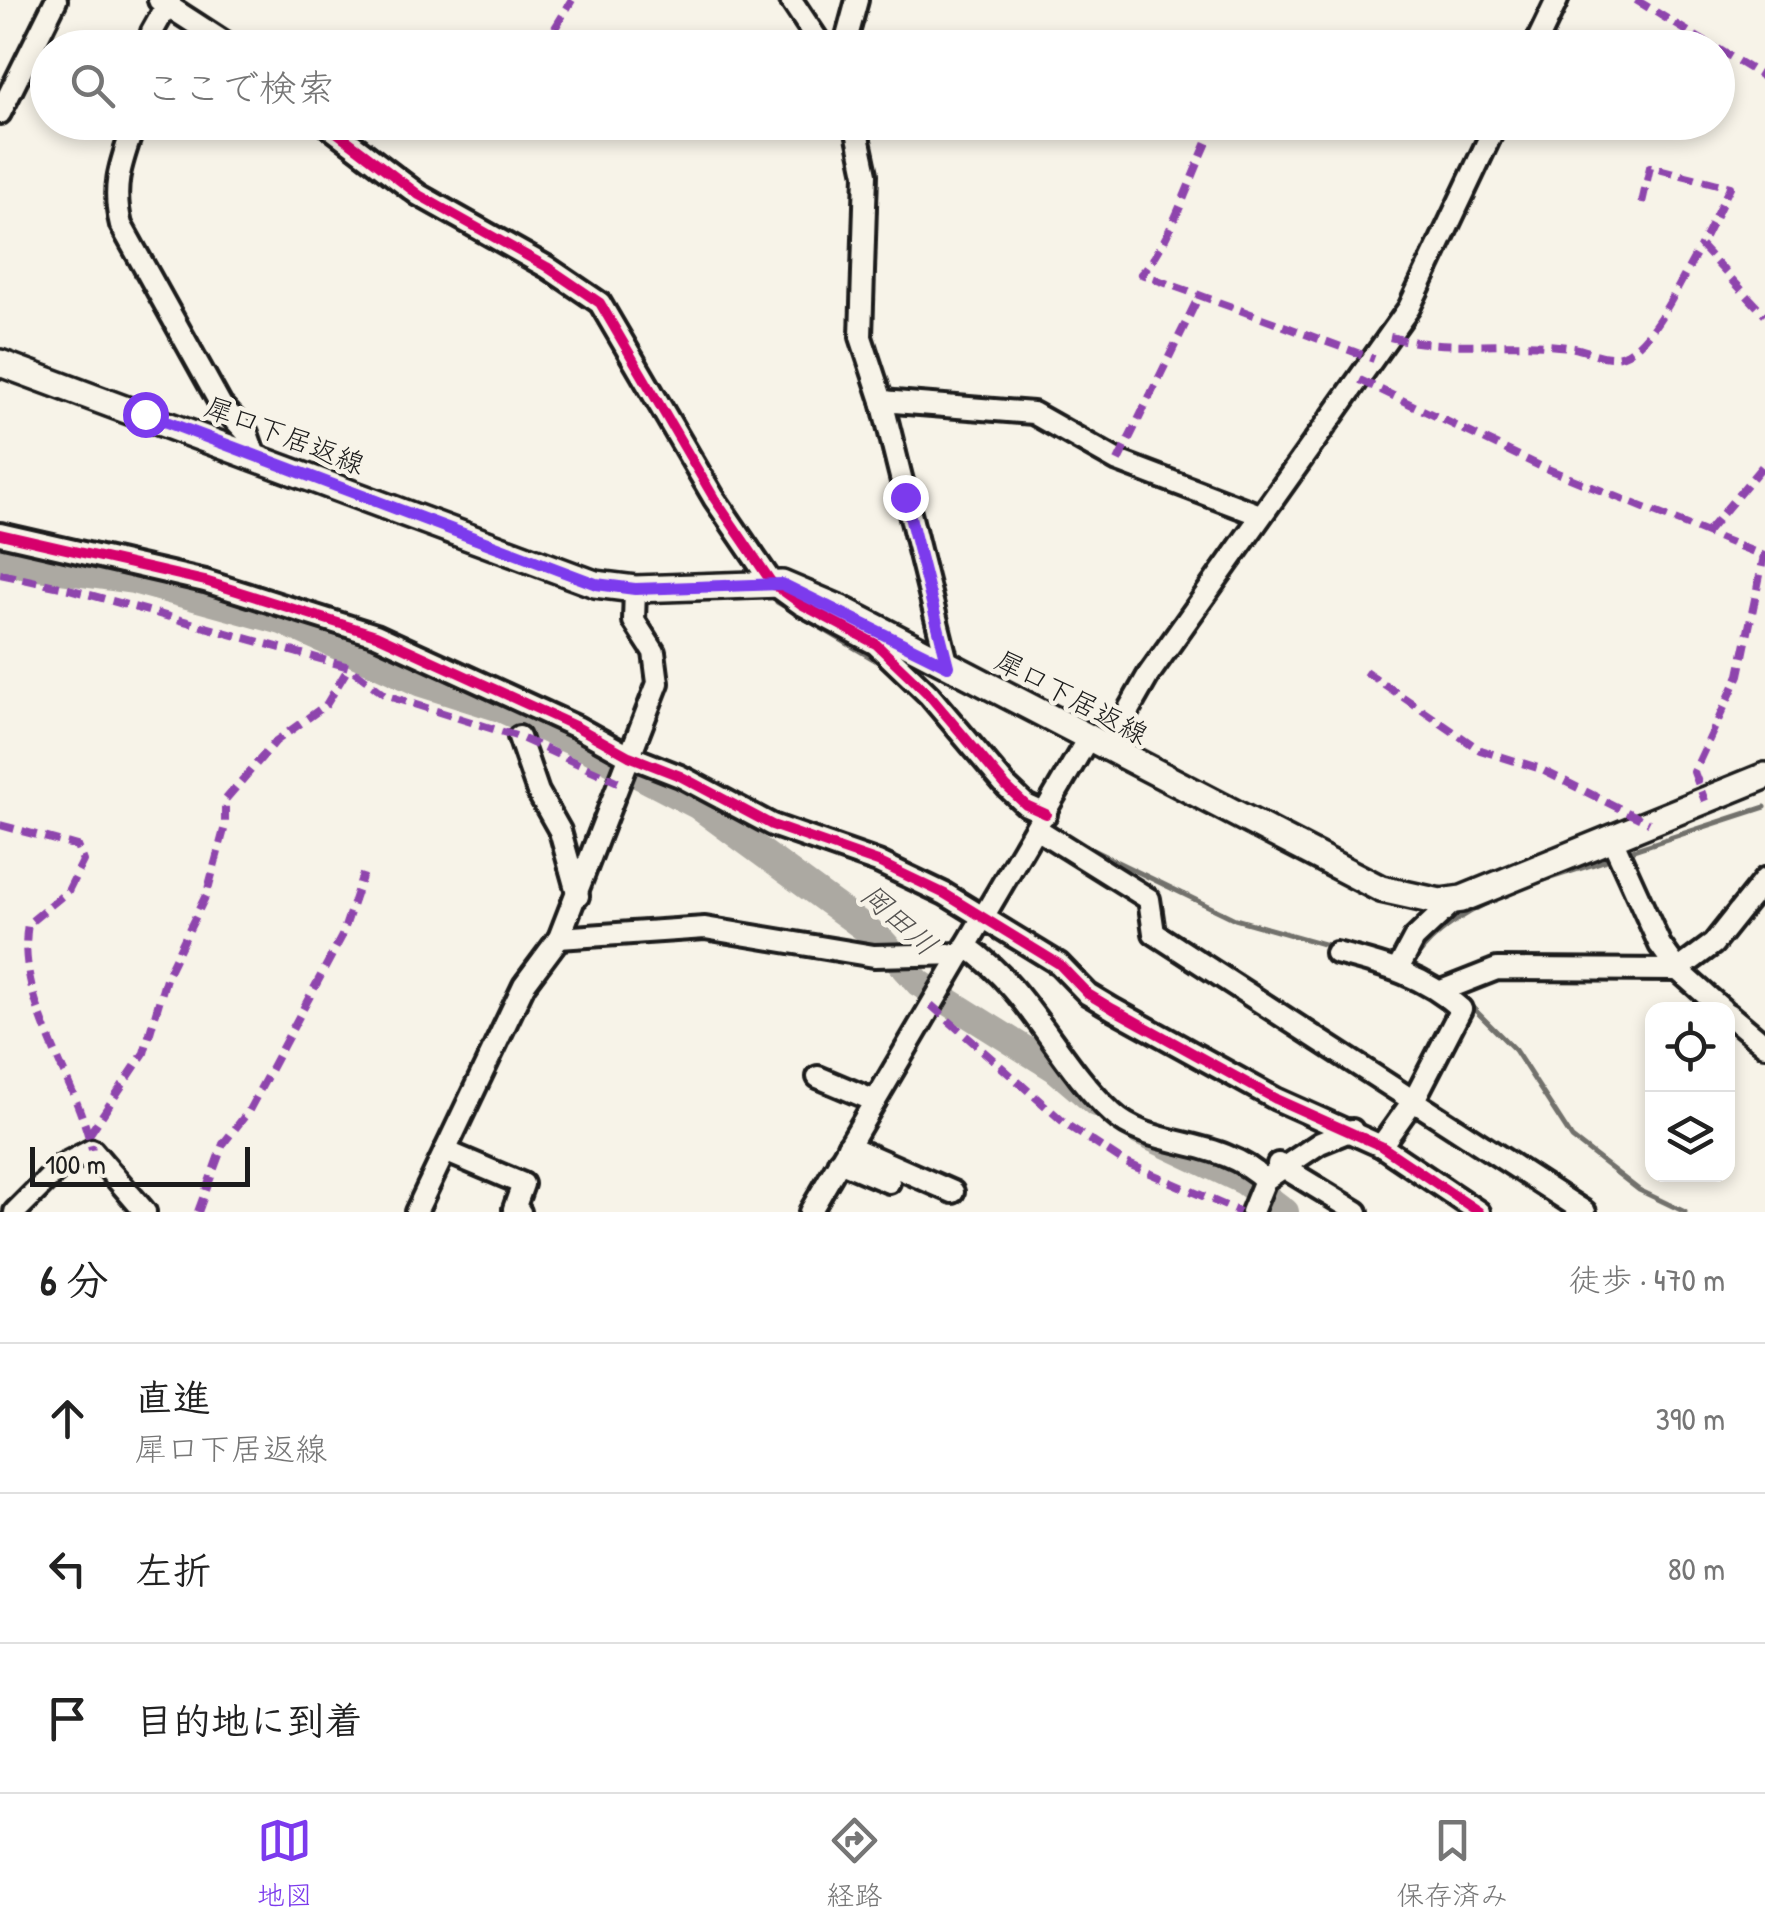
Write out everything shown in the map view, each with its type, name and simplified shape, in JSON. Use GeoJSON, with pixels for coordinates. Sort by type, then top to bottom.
{"type":"FeatureCollection","features":[{"type":"Feature","properties":{"kind":"main road","name":"犀口下居返線"},"geometry":{"type":"LineString","coordinates":[[0,363],[596,584],[635,589],[772,583],[841,610],[1381,888],[1414,899],[1456,900],[1765,776]]}},
{"type":"Feature","properties":{"kind":"street"},"geometry":{"type":"LineString","coordinates":[[41,30],[56,0]]}},
{"type":"Feature","properties":{"kind":"street"},"geometry":{"type":"LineString","coordinates":[[791,0],[811,30]]}},
{"type":"Feature","properties":{"kind":"street"},"geometry":{"type":"LineString","coordinates":[[849,30],[857,0]]}},
{"type":"Feature","properties":{"kind":"street"},"geometry":{"type":"LineString","coordinates":[[1543,30],[1557,0]]}},
{"type":"Feature","properties":{"kind":"street"},"geometry":{"type":"LineString","coordinates":[[164,7],[203,30]]}},
{"type":"Feature","properties":{"kind":"street"},"geometry":{"type":"LineString","coordinates":[[0,112],[30,52]]}},
{"type":"Feature","properties":{"kind":"street"},"geometry":{"type":"LineString","coordinates":[[128,140],[116,174],[115,199],[122,225],[221,405],[247,433],[254,454]]}},
{"type":"Feature","properties":{"kind":"street"},"geometry":{"type":"LineString","coordinates":[[347,140],[419,194],[547,267],[600,303],[714,498],[772,583],[801,604],[876,644],[929,695],[1041,822],[1148,899],[1154,934],[1415,1098],[1586,1212]]}},
{"type":"Feature","properties":{"kind":"street"},"geometry":{"type":"LineString","coordinates":[[858,140],[866,174],[861,337],[882,401],[948,666]]}},
{"type":"Feature","properties":{"kind":"street"},"geometry":{"type":"LineString","coordinates":[[810,1212],[983,914],[1041,822],[1409,308],[1488,140]]}},
{"type":"Feature","properties":{"kind":"street"},"geometry":{"type":"LineString","coordinates":[[882,401],[1034,413],[1118,461],[1260,515]]}},
{"type":"Feature","properties":{"kind":"street"},"geometry":{"type":"LineString","coordinates":[[0,534],[205,581],[376,635],[577,727],[629,756],[680,776],[772,825],[878,862],[983,914],[1058,964],[1088,994],[1113,1009],[1276,1099],[1381,1146],[1479,1212]]}},
{"type":"Feature","properties":{"kind":"street"},"geometry":{"type":"LineString","coordinates":[[416,1212],[524,985],[559,938],[658,683],[654,652],[634,621],[635,589]]}},
{"type":"Feature","properties":{"kind":"street"},"geometry":{"type":"LineString","coordinates":[[519,737],[538,792],[560,831],[578,896]]}},
{"type":"Feature","properties":{"kind":"street"},"geometry":{"type":"LineString","coordinates":[[1612,838],[1660,946],[1678,970],[1714,1002]]}},
{"type":"Feature","properties":{"kind":"street"},"geometry":{"type":"LineString","coordinates":[[1448,987],[1497,969],[1678,970],[1712,944],[1765,878]]}},
{"type":"Feature","properties":{"kind":"street"},"geometry":{"type":"LineString","coordinates":[[1401,963],[1414,940],[1456,900]]}},
{"type":"Feature","properties":{"kind":"street"},"geometry":{"type":"LineString","coordinates":[[559,938],[706,928],[874,956],[964,950],[1000,969],[1113,1114],[1176,1141],[1288,1167],[1357,1212]]}},
{"type":"Feature","properties":{"kind":"street"},"geometry":{"type":"LineString","coordinates":[[1336,953],[1401,963],[1448,987],[1461,1009],[1415,1098],[1381,1146]]}},
{"type":"Feature","properties":{"kind":"street"},"geometry":{"type":"LineString","coordinates":[[1735,1021],[1765,1046]]}},
{"type":"Feature","properties":{"kind":"street"},"geometry":{"type":"LineString","coordinates":[[1744,1029],[1765,1021]]}},
{"type":"Feature","properties":{"kind":"street"},"geometry":{"type":"LineString","coordinates":[[818,1077],[875,1100]]}},
{"type":"Feature","properties":{"kind":"street"},"geometry":{"type":"LineString","coordinates":[[1252,1212],[1265,1180],[1320,1143],[1352,1130]]}},
{"type":"Feature","properties":{"kind":"street"},"geometry":{"type":"LineString","coordinates":[[15,1212],[61,1166],[92,1150],[145,1212]]}},
{"type":"Feature","properties":{"kind":"street"},"geometry":{"type":"LineString","coordinates":[[445,1151],[523,1184],[514,1209],[520,1212]]}},
{"type":"Feature","properties":{"kind":"street"},"geometry":{"type":"LineString","coordinates":[[844,1154],[889,1182]]}},
{"type":"Feature","properties":{"kind":"street"},"geometry":{"type":"LineString","coordinates":[[844,1154],[952,1192]]}},
{"type":"Feature","properties":{"kind":"street"},"geometry":{"type":"LineString","coordinates":[[1237,1158],[1265,1180]]}},
{"type":"Feature","properties":{"kind":"waterway"},"geometry":{"type":"LineString","coordinates":[[168,18],[187,30]]}},
{"type":"Feature","properties":{"kind":"waterway"},"geometry":{"type":"LineString","coordinates":[[332,140],[366,167]]}},
{"type":"Feature","properties":{"kind":"waterway"},"geometry":{"type":"LineString","coordinates":[[578,299],[591,310],[649,406]]}},
{"type":"Feature","properties":{"kind":"waterway","name":"岡田川"},"geometry":{"type":"LineString","coordinates":[[0,562],[133,580],[282,621],[421,683],[500,708],[591,750],[697,805],[880,939],[919,983],[1056,1069],[1096,1103]]}},
{"type":"Feature","properties":{"kind":"waterway"},"geometry":{"type":"LineString","coordinates":[[777,602],[877,661],[929,709]]}},
{"type":"Feature","properties":{"kind":"waterway"},"geometry":{"type":"LineString","coordinates":[[1633,850],[1765,807]]}},
{"type":"Feature","properties":{"kind":"waterway"},"geometry":{"type":"LineString","coordinates":[[1072,840],[1235,919],[1334,947]]}},
{"type":"Feature","properties":{"kind":"waterway"},"geometry":{"type":"LineString","coordinates":[[1410,967],[1427,945],[1473,910],[1528,886],[1610,859]]}},
{"type":"Feature","properties":{"kind":"waterway"},"geometry":{"type":"LineString","coordinates":[[1456,991],[1515,1050],[1572,1138],[1639,1190],[1685,1212]]}},
{"type":"Feature","properties":{"kind":"waterway","name":"岡田川"},"geometry":{"type":"LineString","coordinates":[[1140,1132],[1244,1181],[1285,1212]]}},
{"type":"Feature","properties":{"kind":"marked path"},"geometry":{"type":"LineString","coordinates":[[554,30],[572,0]]}},
{"type":"Feature","properties":{"kind":"marked path"},"geometry":{"type":"LineString","coordinates":[[1636,0],[1685,30]]}},
{"type":"Feature","properties":{"kind":"marked path"},"geometry":{"type":"LineString","coordinates":[[1735,59],[1765,78]]}},
{"type":"Feature","properties":{"kind":"marked path"},"geometry":{"type":"LineString","coordinates":[[1208,140],[1172,224],[1141,274],[1374,359]]}},
{"type":"Feature","properties":{"kind":"marked path"},"geometry":{"type":"LineString","coordinates":[[1642,203],[1650,167],[1730,187],[1701,246],[1765,315]]}},
{"type":"Feature","properties":{"kind":"marked path"},"geometry":{"type":"LineString","coordinates":[[1390,337],[1434,344],[1546,345],[1621,356],[1649,333],[1701,246]]}},
{"type":"Feature","properties":{"kind":"marked path"},"geometry":{"type":"LineString","coordinates":[[1118,461],[1200,294]]}},
{"type":"Feature","properties":{"kind":"marked path"},"geometry":{"type":"LineString","coordinates":[[1360,380],[1540,466],[1764,556],[1739,675],[1694,772],[1705,801]]}},
{"type":"Feature","properties":{"kind":"marked path"},"geometry":{"type":"LineString","coordinates":[[1708,531],[1765,463]]}},
{"type":"Feature","properties":{"kind":"marked path"},"geometry":{"type":"LineString","coordinates":[[0,574],[69,589],[349,667],[385,695],[519,737],[618,782]]}},
{"type":"Feature","properties":{"kind":"marked path"},"geometry":{"type":"LineString","coordinates":[[89,1135],[144,1053],[167,975],[207,893],[225,826],[225,800],[276,741],[326,705],[349,667]]}},
{"type":"Feature","properties":{"kind":"marked path"},"geometry":{"type":"LineString","coordinates":[[1365,671],[1480,750],[1538,768],[1649,823]]}},
{"type":"Feature","properties":{"kind":"marked path"},"geometry":{"type":"LineString","coordinates":[[0,825],[77,846],[83,861],[68,891],[28,924],[26,952],[39,1010],[92,1150]]}},
{"type":"Feature","properties":{"kind":"marked path"},"geometry":{"type":"LineString","coordinates":[[198,1212],[223,1144],[248,1112],[342,936],[363,874]]}},
{"type":"Feature","properties":{"kind":"marked path"},"geometry":{"type":"LineString","coordinates":[[931,1005],[1067,1125],[1124,1162],[1240,1212]]}},
{"type":"Feature","properties":{"kind":"cycle path"},"geometry":{"type":"LineString","coordinates":[[347,140],[419,195],[547,267],[600,303],[714,498],[772,583],[801,604],[876,644],[929,695],[1006,786],[1026,805],[1046,814]]}},
{"type":"Feature","properties":{"kind":"cycle path"},"geometry":{"type":"LineString","coordinates":[[0,534],[205,581],[376,635],[577,727],[629,756],[680,776],[772,825],[878,862],[945,894],[1059,964],[1088,994],[1113,1009],[1276,1099],[1381,1146],[1479,1212]]}},
{"type":"Feature","properties":{"kind":"route"},"geometry":{"type":"LineString","coordinates":[[145,414],[596,584],[635,589],[782,584],[948,666],[905,497]]}}]}
